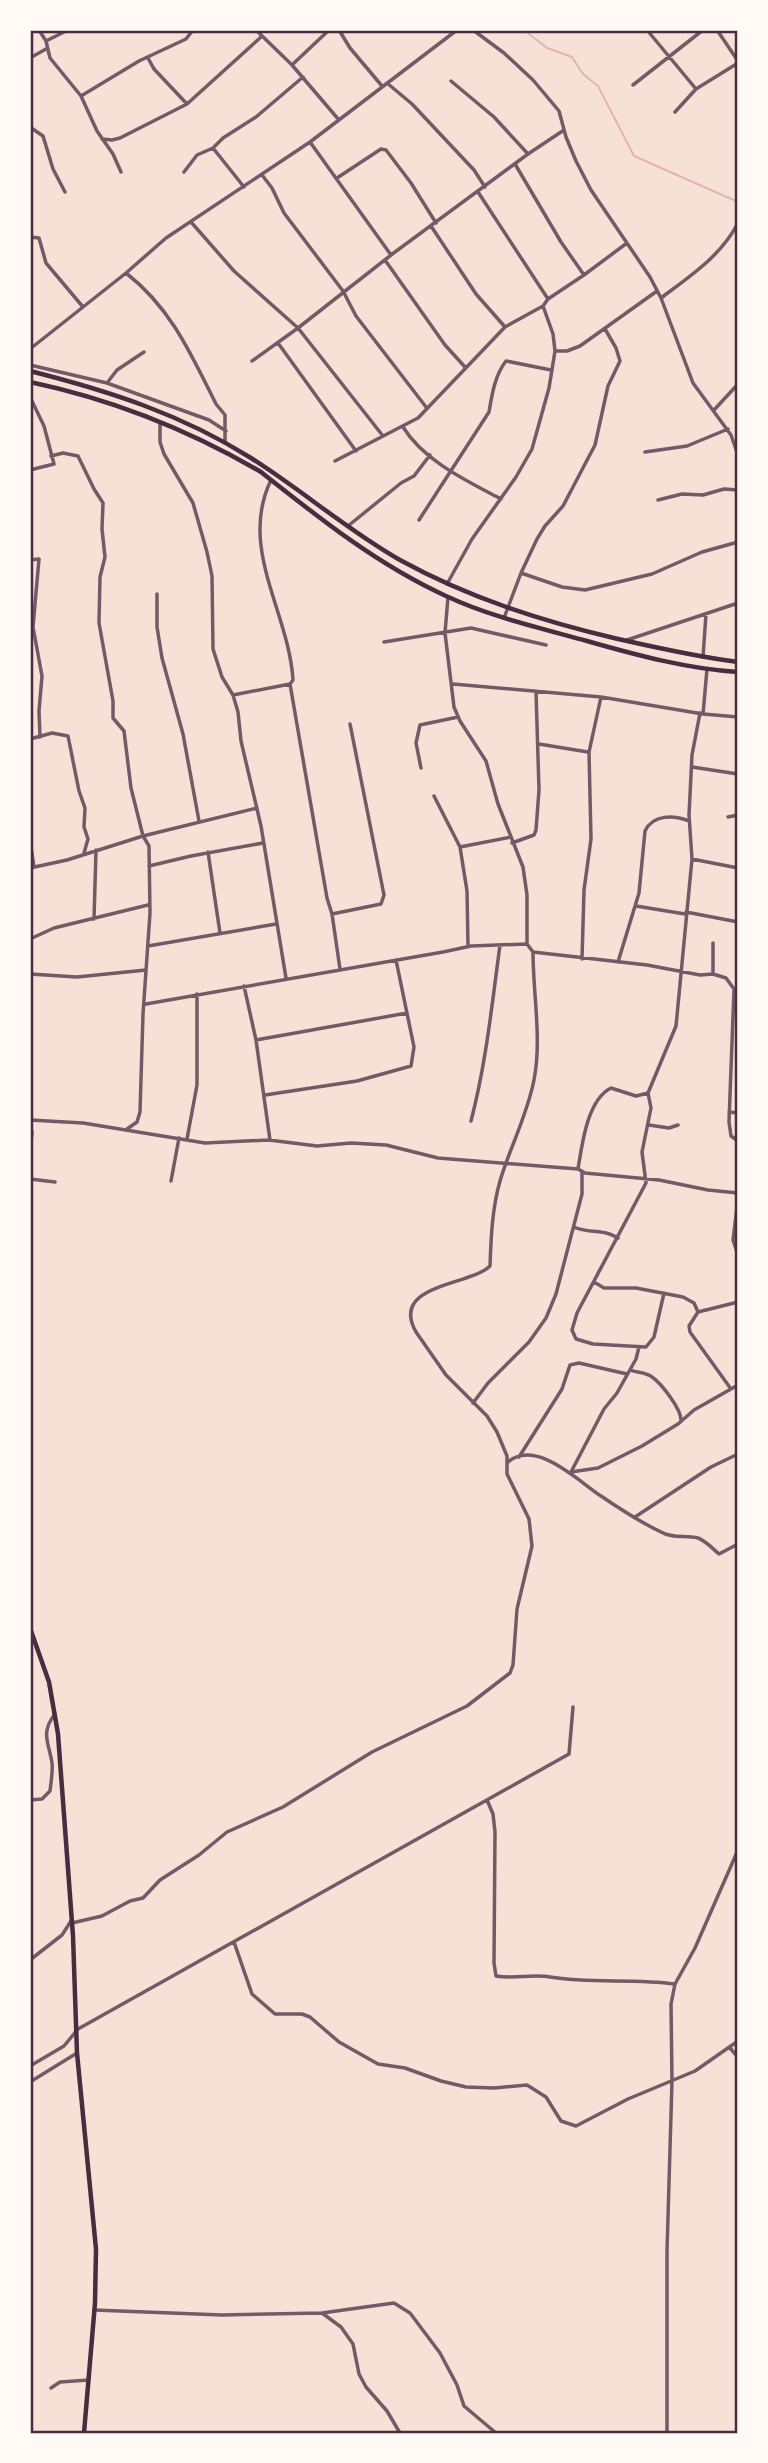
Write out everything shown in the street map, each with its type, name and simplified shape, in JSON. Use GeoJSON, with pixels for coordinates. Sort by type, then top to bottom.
{"type":"FeatureCollection","features":[{"type":"Feature","properties":{"kind":"main road"},"geometry":{"type":"LineString","coordinates":[[30,371],[107,391],[188,423],[290,484],[398,559],[447,584],[507,609],[625,640],[738,662]]}},
{"type":"Feature","properties":{"kind":"main road"},"geometry":{"type":"LineString","coordinates":[[30,382],[90,397],[160,422],[243,462],[366,551],[448,597],[504,618],[607,647],[707,669],[738,672]]}},
{"type":"Feature","properties":{"kind":"main road"},"geometry":{"type":"LineString","coordinates":[[30,1628],[49,1682],[61,1764],[73,1936],[77,2053],[96,2249],[84,2433]]}},
{"type":"Feature","properties":{"kind":"street"},"geometry":{"type":"LineString","coordinates":[[39,30],[46,41],[50,58],[81,96],[121,172]]}},
{"type":"Feature","properties":{"kind":"street"},"geometry":{"type":"LineString","coordinates":[[46,41],[68,30]]}},
{"type":"Feature","properties":{"kind":"street"},"geometry":{"type":"LineString","coordinates":[[81,96],[186,39],[193,30]]}},
{"type":"Feature","properties":{"kind":"street"},"geometry":{"type":"LineString","coordinates":[[256,30],[292,65],[339,120]]}},
{"type":"Feature","properties":{"kind":"street"},"geometry":{"type":"LineString","coordinates":[[292,65],[329,30]]}},
{"type":"Feature","properties":{"kind":"street"},"geometry":{"type":"LineString","coordinates":[[339,30],[350,48],[382,86]]}},
{"type":"Feature","properties":{"kind":"street"},"geometry":{"type":"LineString","coordinates":[[30,349],[126,274],[166,238],[310,142],[457,30]]}},
{"type":"Feature","properties":{"kind":"street"},"geometry":{"type":"LineString","coordinates":[[473,30],[504,53],[547,94],[559,111],[569,146],[591,190],[628,242],[661,298],[693,383],[728,429],[738,455]]}},
{"type":"Feature","properties":{"kind":"street"},"geometry":{"type":"LineString","coordinates":[[647,30],[696,89]]}},
{"type":"Feature","properties":{"kind":"street"},"geometry":{"type":"LineString","coordinates":[[633,85],[703,30]]}},
{"type":"Feature","properties":{"kind":"street"},"geometry":{"type":"LineString","coordinates":[[675,112],[696,89],[738,62],[717,30]]}},
{"type":"Feature","properties":{"kind":"street"},"geometry":{"type":"LineString","coordinates":[[102,139],[120,138],[187,104],[261,37]]}},
{"type":"Feature","properties":{"kind":"street"},"geometry":{"type":"LineString","coordinates":[[30,58],[47,49]]}},
{"type":"Feature","properties":{"kind":"street"},"geometry":{"type":"LineString","coordinates":[[147,58],[187,104]]}},
{"type":"Feature","properties":{"kind":"street"},"geometry":{"type":"LineString","coordinates":[[184,172],[197,155],[213,148],[223,138],[256,117],[303,77]]}},
{"type":"Feature","properties":{"kind":"street"},"geometry":{"type":"LineString","coordinates":[[451,82],[494,117],[528,154]]}},
{"type":"Feature","properties":{"kind":"street"},"geometry":{"type":"LineString","coordinates":[[387,83],[412,104],[474,170],[485,187]]}},
{"type":"Feature","properties":{"kind":"street"},"geometry":{"type":"LineString","coordinates":[[30,127],[43,136],[53,169],[65,192]]}},
{"type":"Feature","properties":{"kind":"street"},"geometry":{"type":"LineString","coordinates":[[252,361],[298,328],[342,291],[564,130]]}},
{"type":"Feature","properties":{"kind":"street"},"geometry":{"type":"LineString","coordinates":[[310,142],[391,255]]}},
{"type":"Feature","properties":{"kind":"street"},"geometry":{"type":"LineString","coordinates":[[213,148],[244,187]]}},
{"type":"Feature","properties":{"kind":"street"},"geometry":{"type":"LineString","coordinates":[[337,178],[381,149],[386,150],[411,183],[476,294],[505,327]]}},
{"type":"Feature","properties":{"kind":"street"},"geometry":{"type":"LineString","coordinates":[[515,164],[561,242],[584,275]]}},
{"type":"Feature","properties":{"kind":"street"},"geometry":{"type":"LineString","coordinates":[[262,175],[272,188],[284,213],[342,291],[356,316],[426,407]]}},
{"type":"Feature","properties":{"kind":"street"},"geometry":{"type":"LineString","coordinates":[[478,192],[548,299]]}},
{"type":"Feature","properties":{"kind":"street"},"geometry":{"type":"LineString","coordinates":[[191,222],[234,271],[298,328],[383,436]]}},
{"type":"Feature","properties":{"kind":"street"},"geometry":{"type":"LineString","coordinates":[[661,298],[707,261],[727,241],[738,223]]}},
{"type":"Feature","properties":{"kind":"street"},"geometry":{"type":"LineString","coordinates":[[30,237],[39,238],[46,263],[83,307]]}},
{"type":"Feature","properties":{"kind":"street"},"geometry":{"type":"LineString","coordinates":[[335,461],[418,418],[505,327],[543,306],[548,299],[628,242]]}},
{"type":"Feature","properties":{"kind":"street"},"geometry":{"type":"LineString","coordinates":[[385,260],[445,345],[465,367]]}},
{"type":"Feature","properties":{"kind":"street"},"geometry":{"type":"LineString","coordinates":[[126,274],[154,298],[176,325],[216,404],[225,415],[225,443]]}},
{"type":"Feature","properties":{"kind":"street"},"geometry":{"type":"LineString","coordinates":[[555,351],[567,351],[580,346],[657,291]]}},
{"type":"Feature","properties":{"kind":"street"},"geometry":{"type":"LineString","coordinates":[[447,584],[472,539],[532,449],[549,388],[555,351],[553,334],[543,306]]}},
{"type":"Feature","properties":{"kind":"street"},"geometry":{"type":"LineString","coordinates":[[504,618],[520,573],[541,532],[563,506],[594,445],[608,386],[620,361],[605,329]]}},
{"type":"Feature","properties":{"kind":"street"},"geometry":{"type":"LineString","coordinates":[[278,343],[356,452]]}},
{"type":"Feature","properties":{"kind":"street"},"geometry":{"type":"LineString","coordinates":[[107,383],[117,370],[144,352]]}},
{"type":"Feature","properties":{"kind":"street"},"geometry":{"type":"LineString","coordinates":[[419,520],[489,412],[501,367],[506,360],[551,370]]}},
{"type":"Feature","properties":{"kind":"street"},"geometry":{"type":"LineString","coordinates":[[30,366],[107,383],[209,420],[226,431]]}},
{"type":"Feature","properties":{"kind":"street"},"geometry":{"type":"LineString","coordinates":[[714,410],[738,384]]}},
{"type":"Feature","properties":{"kind":"street"},"geometry":{"type":"LineString","coordinates":[[30,397],[44,426],[54,464],[30,470]]}},
{"type":"Feature","properties":{"kind":"street"},"geometry":{"type":"LineString","coordinates":[[160,422],[164,454],[193,503],[201,525],[212,576],[213,649],[222,677],[233,695],[264,843],[286,978]]}},
{"type":"Feature","properties":{"kind":"street"},"geometry":{"type":"LineString","coordinates":[[403,427],[408,436],[450,470],[501,499]]}},
{"type":"Feature","properties":{"kind":"street"},"geometry":{"type":"LineString","coordinates":[[645,452],[687,446],[728,429]]}},
{"type":"Feature","properties":{"kind":"street"},"geometry":{"type":"LineString","coordinates":[[51,456],[62,453],[78,456],[103,503],[105,557],[100,577],[99,623],[113,701],[113,718],[124,731],[129,775],[142,836],[149,846],[148,946],[140,1112],[137,1122],[127,1129]]}},
{"type":"Feature","properties":{"kind":"street"},"geometry":{"type":"LineString","coordinates":[[348,526],[414,476],[430,455]]}},
{"type":"Feature","properties":{"kind":"street"},"geometry":{"type":"LineString","coordinates":[[271,481],[263,504],[260,548],[293,677],[290,684],[340,969]]}},
{"type":"Feature","properties":{"kind":"street"},"geometry":{"type":"LineString","coordinates":[[658,500],[682,494],[704,495],[724,489],[738,490]]}},
{"type":"Feature","properties":{"kind":"street"},"geometry":{"type":"LineString","coordinates":[[520,573],[562,587],[585,590],[652,574],[702,552],[738,542]]}},
{"type":"Feature","properties":{"kind":"street"},"geometry":{"type":"LineString","coordinates":[[30,560],[40,559],[32,628],[42,676],[40,737]]}},
{"type":"Feature","properties":{"kind":"street"},"geometry":{"type":"LineString","coordinates":[[157,594],[157,627],[162,657],[181,725],[200,822]]}},
{"type":"Feature","properties":{"kind":"street"},"geometry":{"type":"LineString","coordinates":[[30,1960],[62,1935],[72,1922],[102,1916],[130,1901],[143,1898],[160,1880],[199,1855],[227,1832],[283,1807],[372,1752],[467,1706],[510,1673],[513,1665],[514,1627],[532,1537],[529,1519],[507,1474],[509,1457],[492,1424],[446,1375],[416,1332],[411,1315],[417,1300],[428,1290],[474,1276],[490,1266],[491,1234],[500,1181],[518,1137],[535,1078],[533,952],[527,944],[525,880],[519,853],[512,843],[486,761],[458,717],[453,700],[445,633],[448,597]]}},
{"type":"Feature","properties":{"kind":"street"},"geometry":{"type":"LineString","coordinates":[[625,640],[738,603]]}},
{"type":"Feature","properties":{"kind":"street"},"geometry":{"type":"LineString","coordinates":[[703,657],[706,614]]}},
{"type":"Feature","properties":{"kind":"street"},"geometry":{"type":"LineString","coordinates":[[384,642],[471,628],[546,645]]}},
{"type":"Feature","properties":{"kind":"street"},"geometry":{"type":"LineString","coordinates":[[664,1293],[654,1337],[646,1347],[593,1344],[576,1339],[572,1330],[577,1313],[642,1194],[647,1179],[642,1152],[651,1108],[648,1093],[676,1026],[692,859],[689,815],[694,735],[701,713],[707,669]]}},
{"type":"Feature","properties":{"kind":"street"},"geometry":{"type":"LineString","coordinates":[[233,695],[290,684]]}},
{"type":"Feature","properties":{"kind":"street"},"geometry":{"type":"LineString","coordinates":[[453,684],[601,697],[738,717]]}},
{"type":"Feature","properties":{"kind":"street"},"geometry":{"type":"LineString","coordinates":[[512,843],[535,833],[539,790],[536,691]]}},
{"type":"Feature","properties":{"kind":"street"},"geometry":{"type":"LineString","coordinates":[[582,959],[584,890],[591,839],[589,752],[601,697]]}},
{"type":"Feature","properties":{"kind":"street"},"geometry":{"type":"LineString","coordinates":[[421,768],[416,743],[419,724],[458,717]]}},
{"type":"Feature","properties":{"kind":"street"},"geometry":{"type":"LineString","coordinates":[[332,914],[381,904],[384,895],[349,724]]}},
{"type":"Feature","properties":{"kind":"street"},"geometry":{"type":"LineString","coordinates":[[30,739],[52,733],[68,736],[85,808],[84,827],[88,839],[85,853]]}},
{"type":"Feature","properties":{"kind":"street"},"geometry":{"type":"LineString","coordinates":[[539,744],[589,752]]}},
{"type":"Feature","properties":{"kind":"street"},"geometry":{"type":"LineString","coordinates":[[692,768],[738,774]]}},
{"type":"Feature","properties":{"kind":"street"},"geometry":{"type":"LineString","coordinates":[[434,796],[460,847],[467,891],[468,946]]}},
{"type":"Feature","properties":{"kind":"street"},"geometry":{"type":"LineString","coordinates":[[30,840],[32,867],[257,808]]}},
{"type":"Feature","properties":{"kind":"street"},"geometry":{"type":"LineString","coordinates":[[684,819],[689,815]]}},
{"type":"Feature","properties":{"kind":"street"},"geometry":{"type":"LineString","coordinates":[[728,817],[738,815]]}},
{"type":"Feature","properties":{"kind":"street"},"geometry":{"type":"LineString","coordinates":[[618,962],[639,894],[647,825],[659,818],[689,821]]}},
{"type":"Feature","properties":{"kind":"street"},"geometry":{"type":"LineString","coordinates":[[460,847],[511,837]]}},
{"type":"Feature","properties":{"kind":"street"},"geometry":{"type":"LineString","coordinates":[[149,866],[208,852],[264,843]]}},
{"type":"Feature","properties":{"kind":"street"},"geometry":{"type":"LineString","coordinates":[[94,919],[96,850]]}},
{"type":"Feature","properties":{"kind":"street"},"geometry":{"type":"LineString","coordinates":[[208,852],[220,933]]}},
{"type":"Feature","properties":{"kind":"street"},"geometry":{"type":"LineString","coordinates":[[692,859],[738,868]]}},
{"type":"Feature","properties":{"kind":"street"},"geometry":{"type":"LineString","coordinates":[[30,939],[54,928],[149,905]]}},
{"type":"Feature","properties":{"kind":"street"},"geometry":{"type":"LineString","coordinates":[[636,906],[738,922]]}},
{"type":"Feature","properties":{"kind":"street"},"geometry":{"type":"LineString","coordinates":[[148,946],[276,924]]}},
{"type":"Feature","properties":{"kind":"street"},"geometry":{"type":"LineString","coordinates":[[713,943],[713,974]]}},
{"type":"Feature","properties":{"kind":"street"},"geometry":{"type":"LineString","coordinates":[[145,1004],[468,946],[527,944]]}},
{"type":"Feature","properties":{"kind":"street"},"geometry":{"type":"LineString","coordinates":[[471,1121],[487,1048],[500,945]]}},
{"type":"Feature","properties":{"kind":"street"},"geometry":{"type":"LineString","coordinates":[[533,952],[682,970],[700,975],[713,974],[726,978],[734,989],[729,1112],[731,1136],[738,1141]]}},
{"type":"Feature","properties":{"kind":"street"},"geometry":{"type":"LineString","coordinates":[[265,1095],[358,1081],[408,1068],[413,1061],[414,1047],[396,960]]}},
{"type":"Feature","properties":{"kind":"street"},"geometry":{"type":"LineString","coordinates":[[30,974],[77,977],[146,970]]}},
{"type":"Feature","properties":{"kind":"street"},"geometry":{"type":"LineString","coordinates":[[244,986],[256,1040],[270,1140]]}},
{"type":"Feature","properties":{"kind":"street"},"geometry":{"type":"LineString","coordinates":[[187,1139],[197,1085],[197,994]]}},
{"type":"Feature","properties":{"kind":"street"},"geometry":{"type":"LineString","coordinates":[[256,1040],[407,1013]]}},
{"type":"Feature","properties":{"kind":"street"},"geometry":{"type":"LineString","coordinates":[[473,1403],[488,1383],[529,1342],[546,1318],[556,1294],[584,1185],[580,1170],[583,1135],[594,1107],[604,1092],[611,1088],[636,1096],[648,1093]]}},
{"type":"Feature","properties":{"kind":"street"},"geometry":{"type":"LineString","coordinates":[[729,1112],[738,1113]]}},
{"type":"Feature","properties":{"kind":"street"},"geometry":{"type":"LineString","coordinates":[[30,1150],[30,1121],[127,1129],[205,1143],[246,1139],[317,1146],[351,1143],[396,1146],[438,1158],[580,1170],[738,1193]]}},
{"type":"Feature","properties":{"kind":"street"},"geometry":{"type":"LineString","coordinates":[[649,1125],[669,1128],[678,1125]]}},
{"type":"Feature","properties":{"kind":"street"},"geometry":{"type":"LineString","coordinates":[[171,1181],[179,1138]]}},
{"type":"Feature","properties":{"kind":"street"},"geometry":{"type":"LineString","coordinates":[[30,1179],[55,1182]]}},
{"type":"Feature","properties":{"kind":"street"},"geometry":{"type":"LineString","coordinates":[[738,1199],[733,1231],[738,1255]]}},
{"type":"Feature","properties":{"kind":"street"},"geometry":{"type":"LineString","coordinates":[[574,1227],[582,1231],[604,1231],[618,1238]]}},
{"type":"Feature","properties":{"kind":"street"},"geometry":{"type":"LineString","coordinates":[[594,1281],[604,1288],[636,1288],[690,1300],[698,1312]]}},
{"type":"Feature","properties":{"kind":"street"},"geometry":{"type":"LineString","coordinates":[[731,1389],[690,1332],[689,1326],[698,1312],[738,1301]]}},
{"type":"Feature","properties":{"kind":"street"},"geometry":{"type":"LineString","coordinates":[[571,1472],[604,1409],[617,1393],[638,1354],[639,1346]]}},
{"type":"Feature","properties":{"kind":"street"},"geometry":{"type":"LineString","coordinates":[[519,1457],[562,1389],[570,1365],[579,1363],[651,1375],[681,1413],[688,1415]]}},
{"type":"Feature","properties":{"kind":"street"},"geometry":{"type":"LineString","coordinates":[[571,1472],[598,1468],[656,1438],[738,1385]]}},
{"type":"Feature","properties":{"kind":"street"},"geometry":{"type":"LineString","coordinates":[[681,1413],[681,1420]]}},
{"type":"Feature","properties":{"kind":"street"},"geometry":{"type":"LineString","coordinates":[[635,1517],[712,1467],[738,1454]]}},
{"type":"Feature","properties":{"kind":"street"},"geometry":{"type":"LineString","coordinates":[[509,1457],[539,1457],[571,1472],[599,1495],[665,1534],[699,1538],[719,1554],[738,1544]]}},
{"type":"Feature","properties":{"kind":"street"},"geometry":{"type":"LineString","coordinates":[[30,2066],[64,2046],[78,2029],[569,1754],[573,1707]]}},
{"type":"Feature","properties":{"kind":"street"},"geometry":{"type":"LineString","coordinates":[[30,1800],[42,1799],[50,1791],[52,1763],[46,1733],[49,1721],[55,1714]]}},
{"type":"Feature","properties":{"kind":"street"},"geometry":{"type":"LineString","coordinates":[[487,1800],[493,1814],[495,1832],[496,1976],[650,1980],[675,1984]]}},
{"type":"Feature","properties":{"kind":"street"},"geometry":{"type":"LineString","coordinates":[[667,2433],[671,2004],[675,1984],[695,1948],[738,1850]]}},
{"type":"Feature","properties":{"kind":"street"},"geometry":{"type":"LineString","coordinates":[[62,1935],[73,1936]]}},
{"type":"Feature","properties":{"kind":"street"},"geometry":{"type":"LineString","coordinates":[[234,1942],[253,1994],[275,2014],[295,2013],[310,2017],[339,2042],[378,2064],[405,2068],[466,2087],[527,2085],[546,2098],[561,2122],[568,2125],[576,2126],[628,2099],[695,2071],[738,2040]]}},
{"type":"Feature","properties":{"kind":"street"},"geometry":{"type":"LineString","coordinates":[[729,2047],[738,2057]]}},
{"type":"Feature","properties":{"kind":"street"},"geometry":{"type":"LineString","coordinates":[[30,2082],[77,2053]]}},
{"type":"Feature","properties":{"kind":"street"},"geometry":{"type":"LineString","coordinates":[[94,2310],[222,2315],[322,2313],[394,2303],[406,2310],[440,2353],[457,2385],[464,2406],[496,2433]]}},
{"type":"Feature","properties":{"kind":"street"},"geometry":{"type":"LineString","coordinates":[[322,2313],[341,2327],[353,2344],[359,2374],[400,2433]]}},
{"type":"Feature","properties":{"kind":"street"},"geometry":{"type":"LineString","coordinates":[[51,2388],[60,2382],[89,2380]]}},
{"type":"Feature","properties":{"kind":"waterway"},"geometry":{"type":"LineString","coordinates":[[524,30],[547,48],[572,57],[583,74],[598,86],[634,156],[738,202]]}}]}
